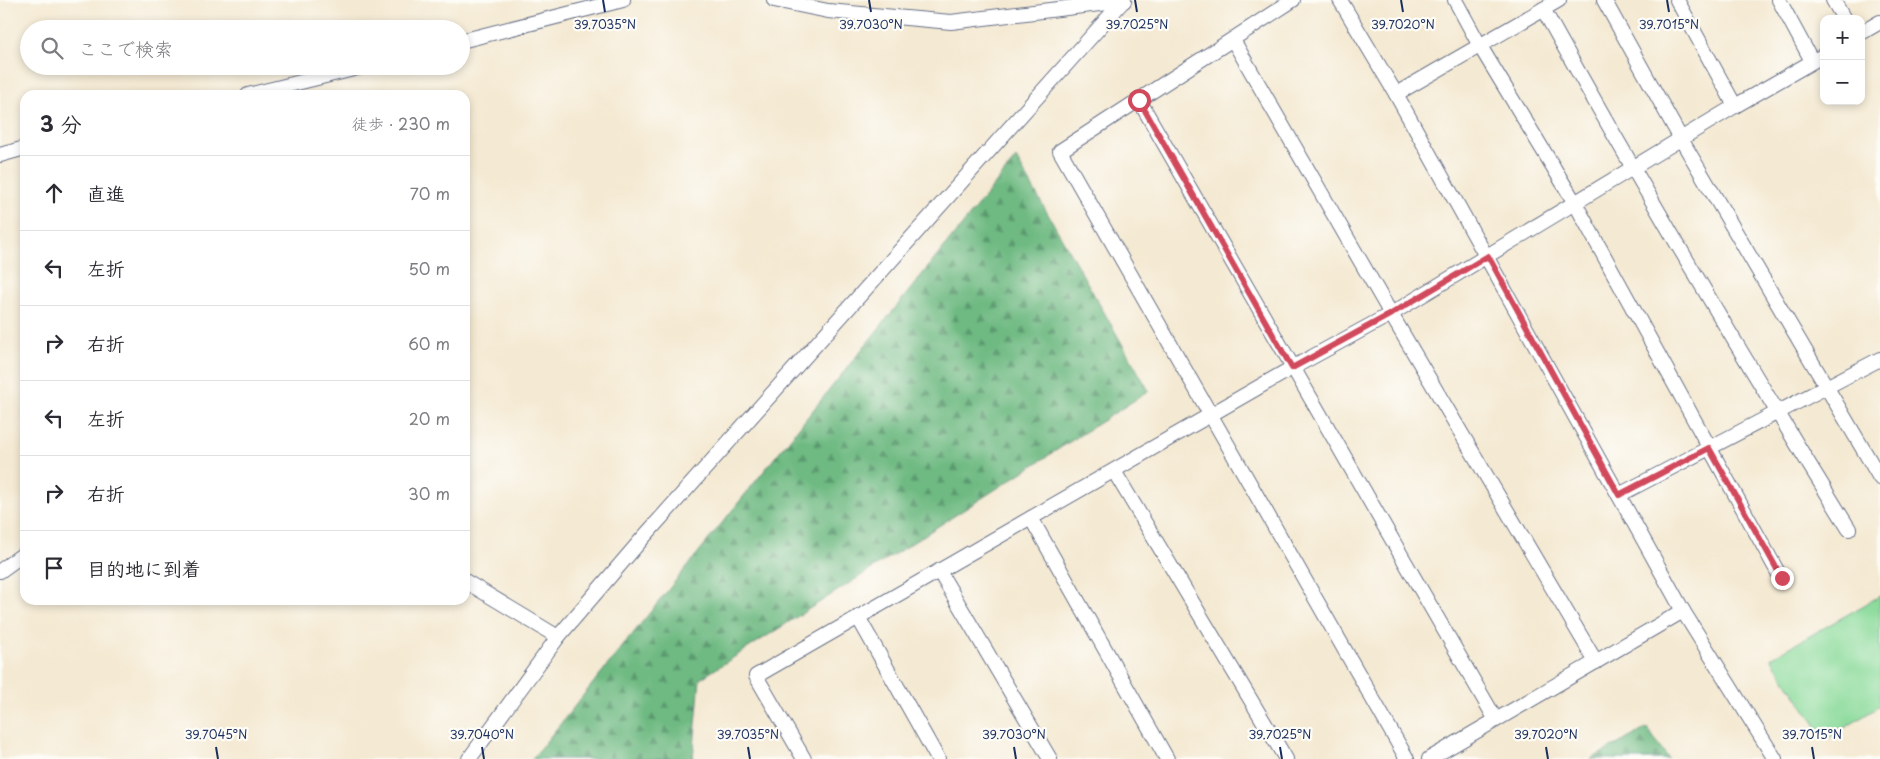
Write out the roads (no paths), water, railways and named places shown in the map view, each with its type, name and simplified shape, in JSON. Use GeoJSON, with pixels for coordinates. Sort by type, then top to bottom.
{"type":"FeatureCollection","features":[{"type":"Feature","properties":{"kind":"lane"},"geometry":{"type":"LineString","coordinates":[[470,39],[623,0]]}},
{"type":"Feature","properties":{"kind":"lane"},"geometry":{"type":"LineString","coordinates":[[774,0],[828,11],[951,22],[1124,0]]}},
{"type":"Feature","properties":{"kind":"lane"},"geometry":{"type":"LineString","coordinates":[[469,759],[558,636],[648,532],[1124,0]]}},
{"type":"Feature","properties":{"kind":"lane"},"geometry":{"type":"LineString","coordinates":[[1293,0],[1060,151],[1407,759]]}},
{"type":"Feature","properties":{"kind":"lane"},"geometry":{"type":"LineString","coordinates":[[1340,0],[1488,256],[1683,612],[1775,759]]}},
{"type":"Feature","properties":{"kind":"lane"},"geometry":{"type":"LineString","coordinates":[[1455,0],[1480,46],[1575,203],[1782,578]]}},
{"type":"Feature","properties":{"kind":"lane"},"geometry":{"type":"LineString","coordinates":[[1396,94],[1559,0]]}},
{"type":"Feature","properties":{"kind":"lane"},"geometry":{"type":"LineString","coordinates":[[1604,0],[1681,139],[1880,478]]}},
{"type":"Feature","properties":{"kind":"lane"},"geometry":{"type":"LineString","coordinates":[[1677,0],[1734,106]]}},
{"type":"Feature","properties":{"kind":"lane"},"geometry":{"type":"LineString","coordinates":[[804,759],[756,676],[1292,368],[1391,314],[1734,106],[1818,58],[1779,0]]}},
{"type":"Feature","properties":{"kind":"lane"},"geometry":{"type":"LineString","coordinates":[[1833,0],[1842,15]]}},
{"type":"Feature","properties":{"kind":"lane"},"geometry":{"type":"LineString","coordinates":[[1543,9],[1632,168],[1777,413],[1849,529]]}},
{"type":"Feature","properties":{"kind":"lane"},"geometry":{"type":"LineString","coordinates":[[1865,31],[1880,22]]}},
{"type":"Feature","properties":{"kind":"lane"},"geometry":{"type":"LineString","coordinates":[[1233,40],[1391,314],[1596,662]]}},
{"type":"Feature","properties":{"kind":"lane"},"geometry":{"type":"LineString","coordinates":[[268,90],[329,75]]}},
{"type":"Feature","properties":{"kind":"lane"},"geometry":{"type":"LineString","coordinates":[[1139,100],[1496,720]]}},
{"type":"Feature","properties":{"kind":"lane"},"geometry":{"type":"LineString","coordinates":[[0,154],[20,149]]}},
{"type":"Feature","properties":{"kind":"lane"},"geometry":{"type":"LineString","coordinates":[[1619,495],[1880,359]]}},
{"type":"Feature","properties":{"kind":"lane"},"geometry":{"type":"LineString","coordinates":[[1114,470],[1286,759]]}},
{"type":"Feature","properties":{"kind":"lane"},"geometry":{"type":"LineString","coordinates":[[1031,518],[1167,759]]}},
{"type":"Feature","properties":{"kind":"lane"},"geometry":{"type":"LineString","coordinates":[[0,572],[20,557]]}},
{"type":"Feature","properties":{"kind":"lane"},"geometry":{"type":"LineString","coordinates":[[939,571],[1050,759]]}},
{"type":"Feature","properties":{"kind":"lane"},"geometry":{"type":"LineString","coordinates":[[470,584],[558,636]]}},
{"type":"Feature","properties":{"kind":"lane"},"geometry":{"type":"LineString","coordinates":[[1429,759],[1683,612]]}},
{"type":"Feature","properties":{"kind":"lane"},"geometry":{"type":"LineString","coordinates":[[858,617],[938,759]]}}]}
